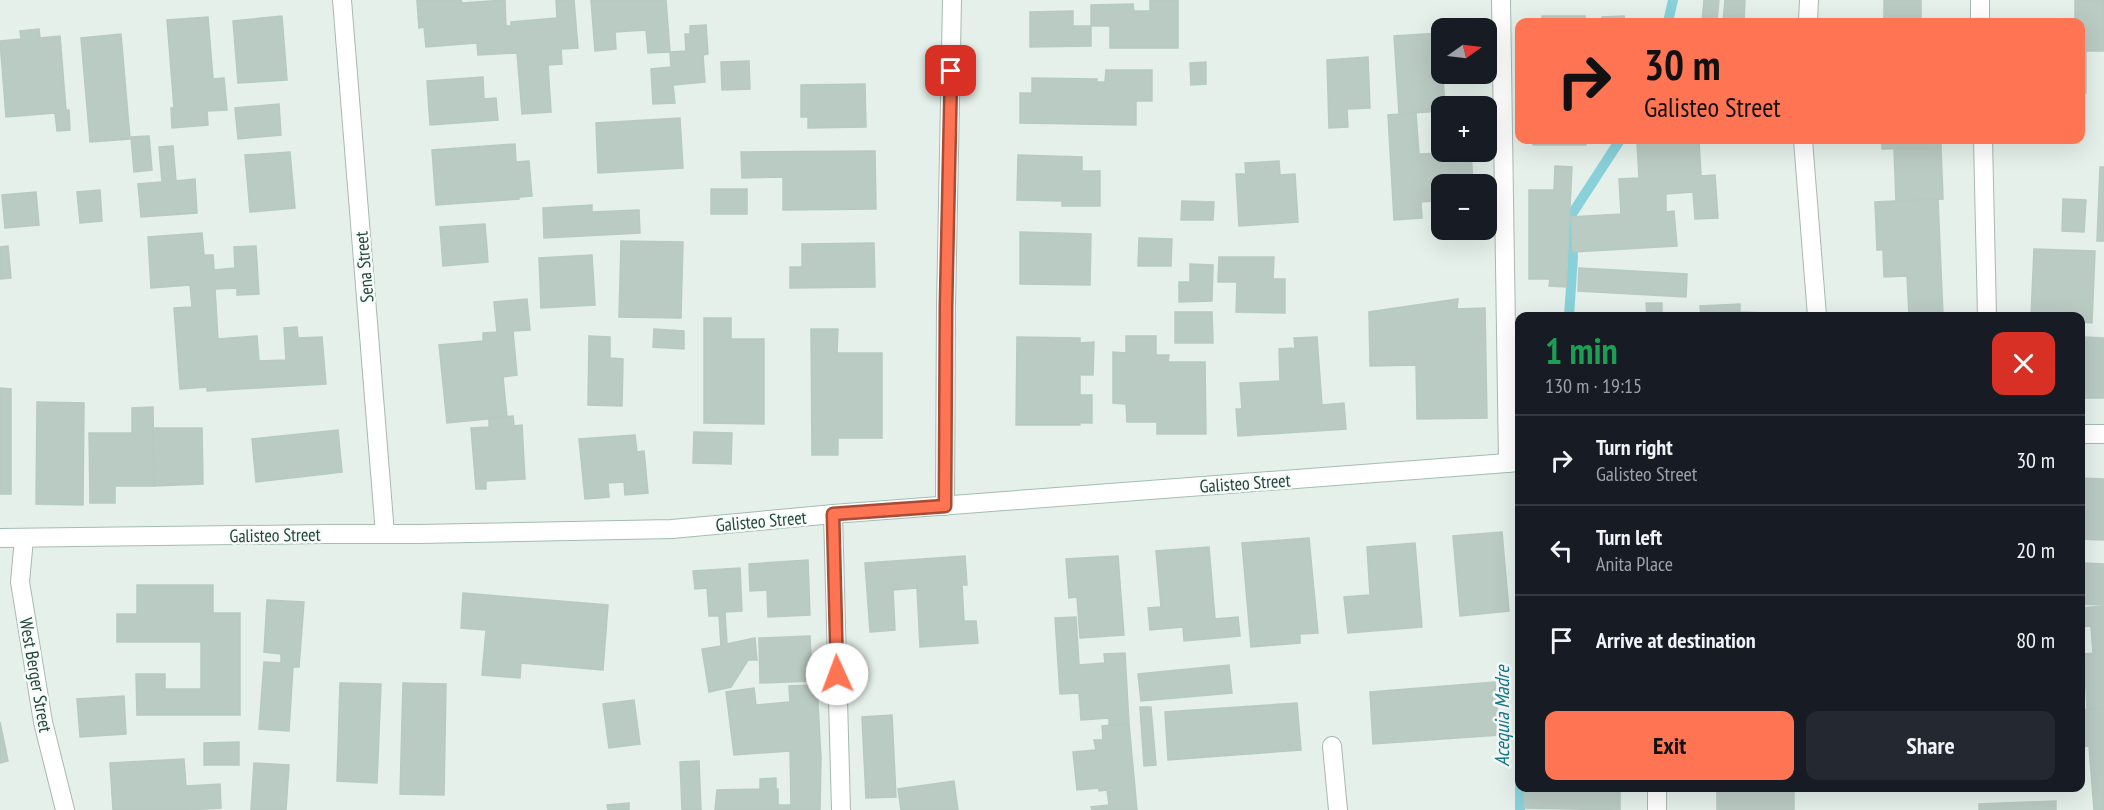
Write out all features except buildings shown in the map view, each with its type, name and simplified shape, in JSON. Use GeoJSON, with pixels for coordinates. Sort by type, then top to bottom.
{"type":"FeatureCollection","features":[{"type":"Feature","properties":{"kind":"street","name":"Sena Street"},"geometry":{"type":"LineString","coordinates":[[342,0],[385,534]]}},
{"type":"Feature","properties":{"kind":"street"},"geometry":{"type":"LineString","coordinates":[[945,506],[946,294],[952,0]]}},
{"type":"Feature","properties":{"kind":"street"},"geometry":{"type":"LineString","coordinates":[[1501,0],[1514,463]]}},
{"type":"Feature","properties":{"kind":"street"},"geometry":{"type":"LineString","coordinates":[[1808,18],[1809,0]]}},
{"type":"Feature","properties":{"kind":"street"},"geometry":{"type":"LineString","coordinates":[[1980,0],[1980,18]]}},
{"type":"Feature","properties":{"kind":"street"},"geometry":{"type":"LineString","coordinates":[[1803,144],[1817,312]]}},
{"type":"Feature","properties":{"kind":"street"},"geometry":{"type":"LineString","coordinates":[[1983,144],[1987,312]]}},
{"type":"Feature","properties":{"kind":"street"},"geometry":{"type":"LineString","coordinates":[[2085,434],[2104,434]]}},
{"type":"Feature","properties":{"kind":"street","name":"Galisteo Street"},"geometry":{"type":"LineString","coordinates":[[0,538],[672,529],[833,514],[1514,463]]}},
{"type":"Feature","properties":{"kind":"street"},"geometry":{"type":"LineString","coordinates":[[833,514],[841,810]]}},
{"type":"Feature","properties":{"kind":"street","name":"West Berger Street"},"geometry":{"type":"LineString","coordinates":[[24,539],[20,582],[43,722],[64,810]]}},
{"type":"Feature","properties":{"kind":"street"},"geometry":{"type":"LineString","coordinates":[[1332,747],[1338,810]]}},
{"type":"Feature","properties":{"kind":"street"},"geometry":{"type":"LineString","coordinates":[[1657,792],[1657,810]]}},
{"type":"Feature","properties":{"kind":"waterway","name":"Acequia Madre"},"geometry":{"type":"LineString","coordinates":[[1669,18],[1673,0]]}},
{"type":"Feature","properties":{"kind":"waterway","name":"Acequia Madre"},"geometry":{"type":"LineString","coordinates":[[1569,312],[1573,257],[1570,217],[1617,144]]}},
{"type":"Feature","properties":{"kind":"waterway","name":"Acequia Madre"},"geometry":{"type":"LineString","coordinates":[[1520,792],[1520,810]]}},
{"type":"Feature","properties":{"kind":"route"},"geometry":{"type":"LineString","coordinates":[[837,674],[833,514],[945,506],[951,71]]}}]}
